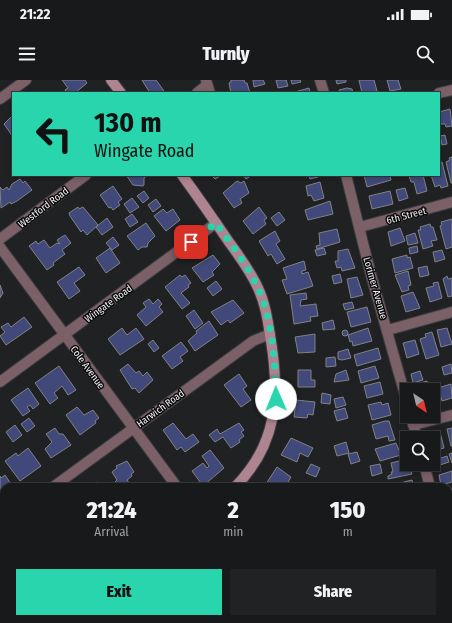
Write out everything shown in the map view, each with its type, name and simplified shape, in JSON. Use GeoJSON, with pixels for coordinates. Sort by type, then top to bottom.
{"type":"FeatureCollection","features":[{"type":"Feature","properties":{"kind":"street"},"geometry":{"type":"LineString","coordinates":[[111,80],[120,92]]}},
{"type":"Feature","properties":{"kind":"street"},"geometry":{"type":"LineString","coordinates":[[320,80],[324,92]]}},
{"type":"Feature","properties":{"kind":"street"},"geometry":{"type":"LineString","coordinates":[[0,99],[21,82]]}},
{"type":"Feature","properties":{"kind":"street"},"geometry":{"type":"LineString","coordinates":[[199,92],[208,86]]}},
{"type":"Feature","properties":{"kind":"street"},"geometry":{"type":"LineString","coordinates":[[440,93],[452,90]]}},
{"type":"Feature","properties":{"kind":"street","name":"Westford Road"},"geometry":{"type":"LineString","coordinates":[[0,239],[85,176]]}},
{"type":"Feature","properties":{"kind":"street"},"geometry":{"type":"LineString","coordinates":[[183,176],[251,274],[266,306],[275,369],[276,399],[272,422],[264,446],[252,468],[238,483]]}},
{"type":"Feature","properties":{"kind":"street","name":"Lorimer Avenue"},"geometry":{"type":"LineString","coordinates":[[346,176],[371,275],[402,383]]}},
{"type":"Feature","properties":{"kind":"street","name":"6th Street"},"geometry":{"type":"LineString","coordinates":[[360,227],[452,202]]}},
{"type":"Feature","properties":{"kind":"street","name":"Wingate Road"},"geometry":{"type":"LineString","coordinates":[[0,382],[216,223]]}},
{"type":"Feature","properties":{"kind":"street","name":"Cole Avenue"},"geometry":{"type":"LineString","coordinates":[[0,247],[174,483]]}},
{"type":"Feature","properties":{"kind":"street"},"geometry":{"type":"LineString","coordinates":[[388,330],[452,312]]}},
{"type":"Feature","properties":{"kind":"street","name":"Harwich Road"},"geometry":{"type":"LineString","coordinates":[[58,483],[252,341],[270,334]]}},
{"type":"Feature","properties":{"kind":"street"},"geometry":{"type":"LineString","coordinates":[[440,416],[452,414]]}},
{"type":"Feature","properties":{"kind":"street"},"geometry":{"type":"LineString","coordinates":[[426,471],[429,483]]}},
{"type":"Feature","properties":{"kind":"building"},"geometry":{"type":"Polygon","coordinates":[[[62,80],[85,80],[87,83],[76,92],[66,92],[65,90],[68,88],[62,80]]]}},
{"type":"Feature","properties":{"kind":"building"},"geometry":{"type":"Polygon","coordinates":[[[142,80],[156,80],[164,91],[163,92],[149,92],[142,80]]]}},
{"type":"Feature","properties":{"kind":"building"},"geometry":{"type":"Polygon","coordinates":[[[231,80],[244,80],[245,83],[247,83],[250,92],[231,92],[229,83],[231,80]]]}},
{"type":"Feature","properties":{"kind":"building"},"geometry":{"type":"Polygon","coordinates":[[[253,80],[263,80],[265,84],[254,87],[253,80]]]}},
{"type":"Feature","properties":{"kind":"building"},"geometry":{"type":"Polygon","coordinates":[[[276,80],[286,80],[288,86],[278,88],[276,80]]]}},
{"type":"Feature","properties":{"kind":"building"},"geometry":{"type":"Polygon","coordinates":[[[291,80],[300,80],[301,82],[292,84],[291,80]]]}},
{"type":"Feature","properties":{"kind":"building"},"geometry":{"type":"Polygon","coordinates":[[[336,80],[346,80],[346,82],[337,84],[336,80]]]}},
{"type":"Feature","properties":{"kind":"building"},"geometry":{"type":"Polygon","coordinates":[[[359,80],[374,80],[377,91],[362,92],[359,80]]]}},
{"type":"Feature","properties":{"kind":"building"},"geometry":{"type":"Polygon","coordinates":[[[387,80],[398,80],[401,89],[390,91],[387,80]]]}},
{"type":"Feature","properties":{"kind":"building"},"geometry":{"type":"Polygon","coordinates":[[[309,88],[310,92],[295,92],[309,88]]]}},
{"type":"Feature","properties":{"kind":"building"},"geometry":{"type":"Polygon","coordinates":[[[347,88],[352,89],[353,92],[340,92],[339,90],[347,88]]]}},
{"type":"Feature","properties":{"kind":"building"},"geometry":{"type":"Polygon","coordinates":[[[450,109],[452,126],[446,127],[445,124],[440,124],[440,112],[450,109]]]}},
{"type":"Feature","properties":{"kind":"building"},"geometry":{"type":"Polygon","coordinates":[[[12,116],[12,136],[4,124],[12,116]]]}},
{"type":"Feature","properties":{"kind":"building"},"geometry":{"type":"Polygon","coordinates":[[[445,135],[447,144],[442,145],[440,136],[445,135]]]}},
{"type":"Feature","properties":{"kind":"building"},"geometry":{"type":"Polygon","coordinates":[[[452,157],[452,183],[451,183],[446,162],[452,157]]]}},
{"type":"Feature","properties":{"kind":"building"},"geometry":{"type":"Polygon","coordinates":[[[442,162],[448,186],[441,188],[440,185],[435,187],[431,176],[440,176],[440,163],[442,162]]]}},
{"type":"Feature","properties":{"kind":"building"},"geometry":{"type":"Polygon","coordinates":[[[127,176],[147,176],[144,178],[143,186],[133,185],[127,176]]]}},
{"type":"Feature","properties":{"kind":"building"},"geometry":{"type":"Polygon","coordinates":[[[212,176],[220,176],[215,179],[212,176]]]}},
{"type":"Feature","properties":{"kind":"building"},"geometry":{"type":"Polygon","coordinates":[[[244,176],[250,176],[246,179],[244,176]]]}},
{"type":"Feature","properties":{"kind":"building"},"geometry":{"type":"Polygon","coordinates":[[[309,176],[318,177],[310,179],[309,176]]]}},
{"type":"Feature","properties":{"kind":"building"},"geometry":{"type":"Polygon","coordinates":[[[364,176],[390,176],[391,180],[367,187],[364,176]]]}},
{"type":"Feature","properties":{"kind":"building"},"geometry":{"type":"Polygon","coordinates":[[[409,176],[423,176],[427,191],[417,194],[414,182],[411,182],[409,176]]]}},
{"type":"Feature","properties":{"kind":"building"},"geometry":{"type":"Polygon","coordinates":[[[20,179],[23,183],[25,181],[32,190],[17,201],[11,204],[10,202],[1,208],[0,187],[3,190],[7,187],[9,190],[12,184],[20,179]]]}},
{"type":"Feature","properties":{"kind":"building"},"geometry":{"type":"Polygon","coordinates":[[[237,181],[241,183],[244,181],[249,193],[240,199],[242,203],[234,208],[223,193],[237,181]]]}},
{"type":"Feature","properties":{"kind":"building"},"geometry":{"type":"Polygon","coordinates":[[[320,182],[324,198],[314,201],[311,195],[308,196],[306,186],[320,182]]]}},
{"type":"Feature","properties":{"kind":"building"},"geometry":{"type":"Polygon","coordinates":[[[113,186],[122,199],[118,202],[120,205],[113,210],[111,207],[109,208],[100,195],[113,186]]]}},
{"type":"Feature","properties":{"kind":"building"},"geometry":{"type":"Polygon","coordinates":[[[405,188],[408,198],[399,201],[396,190],[405,188]]]}},
{"type":"Feature","properties":{"kind":"building"},"geometry":{"type":"Polygon","coordinates":[[[144,191],[149,198],[143,203],[137,196],[144,191]]]}},
{"type":"Feature","properties":{"kind":"building"},"geometry":{"type":"Polygon","coordinates":[[[390,191],[393,204],[372,209],[369,196],[390,191]]]}},
{"type":"Feature","properties":{"kind":"building"},"geometry":{"type":"Polygon","coordinates":[[[132,198],[139,207],[130,213],[124,204],[132,198]]]}},
{"type":"Feature","properties":{"kind":"building"},"geometry":{"type":"Polygon","coordinates":[[[156,199],[161,206],[153,212],[148,205],[156,199]]]}},
{"type":"Feature","properties":{"kind":"building"},"geometry":{"type":"Polygon","coordinates":[[[330,201],[333,214],[308,220],[305,210],[330,201]]]}},
{"type":"Feature","properties":{"kind":"building"},"geometry":{"type":"Polygon","coordinates":[[[78,207],[79,209],[83,207],[98,225],[87,235],[83,230],[81,232],[69,213],[78,207]]]}},
{"type":"Feature","properties":{"kind":"building"},"geometry":{"type":"Polygon","coordinates":[[[259,207],[267,218],[264,220],[266,224],[253,234],[243,221],[259,207]]]}},
{"type":"Feature","properties":{"kind":"building"},"geometry":{"type":"Polygon","coordinates":[[[163,209],[167,213],[173,209],[180,220],[166,231],[154,216],[163,209]]]}},
{"type":"Feature","properties":{"kind":"building"},"geometry":{"type":"Polygon","coordinates":[[[279,212],[285,220],[277,226],[271,218],[279,212]]]}},
{"type":"Feature","properties":{"kind":"building"},"geometry":{"type":"Polygon","coordinates":[[[132,214],[138,222],[130,227],[125,219],[132,214]]]}},
{"type":"Feature","properties":{"kind":"building"},"geometry":{"type":"Polygon","coordinates":[[[107,218],[113,227],[102,235],[96,227],[107,218]]]}},
{"type":"Feature","properties":{"kind":"building"},"geometry":{"type":"Polygon","coordinates":[[[452,219],[452,247],[446,249],[440,226],[442,225],[441,222],[452,219]]]}},
{"type":"Feature","properties":{"kind":"building"},"geometry":{"type":"Polygon","coordinates":[[[146,223],[155,236],[148,243],[147,247],[142,247],[138,250],[127,236],[146,223]]]}},
{"type":"Feature","properties":{"kind":"building"},"geometry":{"type":"Polygon","coordinates":[[[430,224],[431,227],[433,227],[437,240],[431,241],[433,246],[423,249],[418,230],[421,230],[420,227],[430,224]]]}},
{"type":"Feature","properties":{"kind":"building"},"geometry":{"type":"Polygon","coordinates":[[[400,228],[405,241],[391,246],[388,232],[400,228]]]}},
{"type":"Feature","properties":{"kind":"building"},"geometry":{"type":"Polygon","coordinates":[[[337,229],[340,242],[317,249],[316,246],[320,245],[319,233],[337,229]]]}},
{"type":"Feature","properties":{"kind":"building"},"geometry":{"type":"Polygon","coordinates":[[[275,231],[280,241],[276,244],[285,259],[277,264],[271,254],[268,256],[259,241],[275,231]]]}},
{"type":"Feature","properties":{"kind":"building"},"geometry":{"type":"Polygon","coordinates":[[[415,233],[418,243],[408,245],[406,236],[415,233]]]}},
{"type":"Feature","properties":{"kind":"building"},"geometry":{"type":"Polygon","coordinates":[[[65,235],[71,243],[62,250],[65,254],[53,263],[54,265],[47,270],[29,246],[36,241],[38,244],[44,240],[50,248],[57,243],[60,244],[57,240],[65,235]]]}},
{"type":"Feature","properties":{"kind":"building"},"geometry":{"type":"Polygon","coordinates":[[[113,237],[119,245],[112,250],[106,243],[113,237]]]}},
{"type":"Feature","properties":{"kind":"building"},"geometry":{"type":"Polygon","coordinates":[[[417,246],[418,252],[410,254],[409,248],[417,246]]]}},
{"type":"Feature","properties":{"kind":"building"},"geometry":{"type":"Polygon","coordinates":[[[110,248],[120,263],[106,273],[96,258],[110,248]]]}},
{"type":"Feature","properties":{"kind":"building"},"geometry":{"type":"Polygon","coordinates":[[[324,248],[326,254],[317,256],[315,250],[324,248]]]}},
{"type":"Feature","properties":{"kind":"building"},"geometry":{"type":"Polygon","coordinates":[[[348,249],[355,268],[342,271],[341,267],[337,268],[335,261],[338,261],[338,251],[348,249]]]}},
{"type":"Feature","properties":{"kind":"building"},"geometry":{"type":"Polygon","coordinates":[[[442,250],[445,259],[435,262],[433,252],[442,250]]]}},
{"type":"Feature","properties":{"kind":"building"},"geometry":{"type":"Polygon","coordinates":[[[213,255],[220,264],[212,272],[214,275],[203,282],[192,268],[213,255]]]}},
{"type":"Feature","properties":{"kind":"building"},"geometry":{"type":"Polygon","coordinates":[[[407,255],[407,258],[410,257],[413,268],[395,273],[392,259],[407,255]]]}},
{"type":"Feature","properties":{"kind":"building"},"geometry":{"type":"Polygon","coordinates":[[[304,261],[306,270],[302,271],[302,274],[308,272],[313,286],[287,294],[282,280],[287,279],[283,268],[304,261]]]}},
{"type":"Feature","properties":{"kind":"building"},"geometry":{"type":"Polygon","coordinates":[[[427,266],[429,275],[420,277],[418,268],[427,266]]]}},
{"type":"Feature","properties":{"kind":"building"},"geometry":{"type":"Polygon","coordinates":[[[79,267],[85,275],[74,283],[80,291],[69,299],[57,282],[79,267]]]}},
{"type":"Feature","properties":{"kind":"building"},"geometry":{"type":"Polygon","coordinates":[[[408,271],[411,285],[408,286],[409,290],[402,292],[395,275],[408,271]]]}},
{"type":"Feature","properties":{"kind":"building"},"geometry":{"type":"Polygon","coordinates":[[[340,274],[342,282],[334,284],[332,276],[340,274]]]}},
{"type":"Feature","properties":{"kind":"building"},"geometry":{"type":"Polygon","coordinates":[[[180,275],[182,277],[185,275],[191,283],[188,285],[189,287],[181,293],[190,303],[182,309],[165,287],[180,275]]]}},
{"type":"Feature","properties":{"kind":"building"},"geometry":{"type":"Polygon","coordinates":[[[447,276],[448,279],[452,278],[452,296],[448,297],[443,279],[447,276]]]}},
{"type":"Feature","properties":{"kind":"building"},"geometry":{"type":"Polygon","coordinates":[[[357,277],[363,295],[351,298],[347,279],[357,277]]]}},
{"type":"Feature","properties":{"kind":"building"},"geometry":{"type":"Polygon","coordinates":[[[216,281],[222,289],[213,296],[207,288],[216,281]]]}},
{"type":"Feature","properties":{"kind":"building"},"geometry":{"type":"Polygon","coordinates":[[[438,282],[442,298],[430,302],[426,288],[434,286],[433,283],[438,282]]]}},
{"type":"Feature","properties":{"kind":"building"},"geometry":{"type":"Polygon","coordinates":[[[0,285],[3,293],[0,298],[0,285]]]}},
{"type":"Feature","properties":{"kind":"building"},"geometry":{"type":"Polygon","coordinates":[[[413,292],[420,308],[406,312],[401,296],[413,292]]]}},
{"type":"Feature","properties":{"kind":"building"},"geometry":{"type":"Polygon","coordinates":[[[306,293],[307,299],[301,300],[300,306],[316,304],[318,316],[310,317],[311,321],[294,324],[290,295],[306,293]]]}},
{"type":"Feature","properties":{"kind":"building"},"geometry":{"type":"Polygon","coordinates":[[[149,299],[153,304],[158,299],[162,304],[159,307],[163,312],[146,326],[137,315],[146,307],[143,303],[149,299]]]}},
{"type":"Feature","properties":{"kind":"building"},"geometry":{"type":"Polygon","coordinates":[[[233,300],[244,313],[230,323],[228,320],[221,325],[211,312],[233,300]]]}},
{"type":"Feature","properties":{"kind":"building"},"geometry":{"type":"Polygon","coordinates":[[[352,302],[354,308],[345,310],[343,304],[352,302]]]}},
{"type":"Feature","properties":{"kind":"building"},"geometry":{"type":"Polygon","coordinates":[[[367,307],[371,322],[351,327],[347,312],[367,307]]]}},
{"type":"Feature","properties":{"kind":"building"},"geometry":{"type":"Polygon","coordinates":[[[194,310],[203,323],[195,329],[186,316],[194,310]]]}},
{"type":"Feature","properties":{"kind":"building"},"geometry":{"type":"Polygon","coordinates":[[[24,317],[32,327],[6,345],[0,336],[5,332],[1,327],[8,323],[11,327],[24,317]]]}},
{"type":"Feature","properties":{"kind":"building"},"geometry":{"type":"Polygon","coordinates":[[[333,320],[335,329],[323,330],[322,323],[333,320]]]}},
{"type":"Feature","properties":{"kind":"building"},"geometry":{"type":"Polygon","coordinates":[[[209,321],[218,335],[195,351],[188,341],[197,333],[196,331],[209,321]]]}},
{"type":"Feature","properties":{"kind":"building"},"geometry":{"type":"Polygon","coordinates":[[[122,328],[127,335],[136,328],[144,339],[120,355],[108,339],[122,328]]]}},
{"type":"Feature","properties":{"kind":"building"},"geometry":{"type":"Polygon","coordinates":[[[368,328],[372,341],[353,346],[348,335],[368,328]]]}},
{"type":"Feature","properties":{"kind":"building"},"geometry":{"type":"Polygon","coordinates":[[[447,328],[452,344],[441,347],[437,330],[447,328]]]}},
{"type":"Feature","properties":{"kind":"building"},"geometry":{"type":"Polygon","coordinates":[[[345,330],[348,333],[345,336],[342,333],[345,330]]]}},
{"type":"Feature","properties":{"kind":"building"},"geometry":{"type":"Polygon","coordinates":[[[432,332],[439,355],[426,359],[420,339],[426,337],[425,334],[432,332]]]}},
{"type":"Feature","properties":{"kind":"building"},"geometry":{"type":"Polygon","coordinates":[[[315,334],[315,352],[298,353],[295,337],[315,334]]]}},
{"type":"Feature","properties":{"kind":"building"},"geometry":{"type":"Polygon","coordinates":[[[153,340],[159,348],[154,352],[148,344],[153,340]]]}},
{"type":"Feature","properties":{"kind":"building"},"geometry":{"type":"Polygon","coordinates":[[[415,340],[419,354],[407,358],[403,343],[415,340]]]}},
{"type":"Feature","properties":{"kind":"building"},"geometry":{"type":"Polygon","coordinates":[[[181,342],[188,351],[180,357],[183,361],[172,369],[162,356],[181,342]]]}},
{"type":"Feature","properties":{"kind":"building"},"geometry":{"type":"Polygon","coordinates":[[[378,348],[381,359],[357,366],[354,355],[378,348]]]}},
{"type":"Feature","properties":{"kind":"building"},"geometry":{"type":"Polygon","coordinates":[[[348,349],[351,358],[342,360],[338,359],[338,352],[348,349]]]}},
{"type":"Feature","properties":{"kind":"building"},"geometry":{"type":"Polygon","coordinates":[[[335,357],[336,366],[326,367],[326,358],[335,357]]]}},
{"type":"Feature","properties":{"kind":"building"},"geometry":{"type":"Polygon","coordinates":[[[128,364],[136,373],[139,371],[143,376],[147,372],[153,380],[139,393],[135,388],[132,389],[120,370],[128,364]]]}},
{"type":"Feature","properties":{"kind":"building"},"geometry":{"type":"Polygon","coordinates":[[[451,364],[452,373],[444,375],[442,367],[451,364]]]}},
{"type":"Feature","properties":{"kind":"building"},"geometry":{"type":"Polygon","coordinates":[[[59,366],[76,390],[68,395],[62,386],[54,393],[58,398],[50,404],[35,383],[59,366]]]}},
{"type":"Feature","properties":{"kind":"building"},"geometry":{"type":"Polygon","coordinates":[[[375,366],[379,378],[361,383],[358,371],[375,366]]]}},
{"type":"Feature","properties":{"kind":"building"},"geometry":{"type":"Polygon","coordinates":[[[298,370],[311,370],[311,380],[315,380],[315,387],[298,387],[298,370]]]}},
{"type":"Feature","properties":{"kind":"building"},"geometry":{"type":"Polygon","coordinates":[[[346,370],[349,380],[334,382],[336,374],[346,370]]]}},
{"type":"Feature","properties":{"kind":"building"},"geometry":{"type":"Polygon","coordinates":[[[420,371],[423,380],[413,383],[411,374],[420,371]]]}},
{"type":"Feature","properties":{"kind":"building"},"geometry":{"type":"Polygon","coordinates":[[[239,374],[247,386],[243,389],[251,400],[241,407],[224,385],[239,374]]]}},
{"type":"Feature","properties":{"kind":"building"},"geometry":{"type":"Polygon","coordinates":[[[380,382],[383,394],[367,398],[364,386],[380,382]]]}},
{"type":"Feature","properties":{"kind":"building"},"geometry":{"type":"Polygon","coordinates":[[[451,384],[452,398],[442,401],[440,387],[451,384]]]}},
{"type":"Feature","properties":{"kind":"building"},"geometry":{"type":"Polygon","coordinates":[[[28,388],[39,404],[33,409],[30,405],[27,407],[30,411],[23,416],[11,400],[28,388]]]}},
{"type":"Feature","properties":{"kind":"building"},"geometry":{"type":"Polygon","coordinates":[[[322,393],[331,395],[330,404],[321,403],[322,393]]]}},
{"type":"Feature","properties":{"kind":"building"},"geometry":{"type":"Polygon","coordinates":[[[343,397],[346,405],[336,408],[334,399],[343,397]]]}},
{"type":"Feature","properties":{"kind":"building"},"geometry":{"type":"Polygon","coordinates":[[[296,400],[315,402],[313,415],[308,414],[307,418],[294,417],[296,400]]]}},
{"type":"Feature","properties":{"kind":"building"},"geometry":{"type":"Polygon","coordinates":[[[381,402],[382,405],[388,403],[391,415],[372,420],[368,405],[381,402]]]}},
{"type":"Feature","properties":{"kind":"building"},"geometry":{"type":"Polygon","coordinates":[[[77,407],[84,415],[93,410],[99,418],[95,421],[96,423],[80,435],[66,415],[77,407]]]}},
{"type":"Feature","properties":{"kind":"building"},"geometry":{"type":"Polygon","coordinates":[[[345,408],[348,418],[337,421],[334,411],[345,408]]]}},
{"type":"Feature","properties":{"kind":"building"},"geometry":{"type":"Polygon","coordinates":[[[29,418],[35,426],[27,432],[21,424],[29,418]]]}},
{"type":"Feature","properties":{"kind":"building"},"geometry":{"type":"Polygon","coordinates":[[[389,421],[395,440],[389,441],[388,436],[376,439],[372,425],[389,421]]]}},
{"type":"Feature","properties":{"kind":"building"},"geometry":{"type":"Polygon","coordinates":[[[173,423],[186,439],[193,434],[199,442],[185,452],[181,447],[177,450],[163,430],[173,423]]]}},
{"type":"Feature","properties":{"kind":"building"},"geometry":{"type":"Polygon","coordinates":[[[239,423],[244,430],[241,432],[244,436],[239,440],[240,442],[231,448],[223,437],[215,442],[209,435],[217,429],[220,434],[239,423]]]}},
{"type":"Feature","properties":{"kind":"building"},"geometry":{"type":"Polygon","coordinates":[[[15,425],[22,435],[13,442],[6,432],[15,425]]]}},
{"type":"Feature","properties":{"kind":"building"},"geometry":{"type":"Polygon","coordinates":[[[55,428],[59,434],[63,434],[71,445],[51,458],[45,449],[52,442],[46,434],[55,428]]]}},
{"type":"Feature","properties":{"kind":"building"},"geometry":{"type":"Polygon","coordinates":[[[452,428],[452,446],[451,446],[447,429],[452,428]]]}},
{"type":"Feature","properties":{"kind":"building"},"geometry":{"type":"Polygon","coordinates":[[[440,432],[444,448],[440,449],[440,432]]]}},
{"type":"Feature","properties":{"kind":"building"},"geometry":{"type":"Polygon","coordinates":[[[291,438],[313,448],[308,457],[300,453],[297,462],[281,455],[291,438]]]}},
{"type":"Feature","properties":{"kind":"building"},"geometry":{"type":"Polygon","coordinates":[[[346,442],[349,453],[337,456],[334,446],[346,442]]]}},
{"type":"Feature","properties":{"kind":"building"},"geometry":{"type":"Polygon","coordinates":[[[396,443],[400,455],[380,461],[375,449],[396,443]]]}},
{"type":"Feature","properties":{"kind":"building"},"geometry":{"type":"Polygon","coordinates":[[[28,448],[41,466],[20,481],[5,461],[16,453],[18,456],[28,448]]]}},
{"type":"Feature","properties":{"kind":"building"},"geometry":{"type":"Polygon","coordinates":[[[210,450],[224,468],[206,483],[201,483],[192,471],[203,463],[207,468],[209,466],[202,456],[210,450]]]}},
{"type":"Feature","properties":{"kind":"building"},"geometry":{"type":"Polygon","coordinates":[[[357,452],[360,461],[351,464],[348,454],[357,452]]]}},
{"type":"Feature","properties":{"kind":"building"},"geometry":{"type":"Polygon","coordinates":[[[452,453],[452,463],[449,454],[452,453]]]}},
{"type":"Feature","properties":{"kind":"building"},"geometry":{"type":"Polygon","coordinates":[[[447,456],[449,462],[440,465],[440,458],[447,456]]]}},
{"type":"Feature","properties":{"kind":"building"},"geometry":{"type":"Polygon","coordinates":[[[127,461],[134,472],[127,480],[129,483],[115,482],[117,480],[112,472],[117,468],[116,466],[127,461]]]}},
{"type":"Feature","properties":{"kind":"building"},"geometry":{"type":"Polygon","coordinates":[[[400,461],[400,471],[411,471],[412,474],[388,479],[388,476],[392,474],[391,472],[393,472],[391,463],[400,461]]]}},
{"type":"Feature","properties":{"kind":"building"},"geometry":{"type":"Polygon","coordinates":[[[311,464],[320,468],[316,477],[306,473],[311,464]]]}},
{"type":"Feature","properties":{"kind":"building"},"geometry":{"type":"Polygon","coordinates":[[[380,464],[382,473],[372,476],[370,466],[380,464]]]}},
{"type":"Feature","properties":{"kind":"building"},"geometry":{"type":"Polygon","coordinates":[[[277,467],[291,477],[288,483],[267,483],[277,467]]]}},
{"type":"Feature","properties":{"kind":"building"},"geometry":{"type":"Polygon","coordinates":[[[452,471],[452,482],[441,483],[439,475],[452,471]]]}},
{"type":"Feature","properties":{"kind":"building"},"geometry":{"type":"Polygon","coordinates":[[[5,475],[10,483],[0,483],[0,476],[1,478],[5,475]]]}},
{"type":"Feature","properties":{"kind":"building"},"geometry":{"type":"Polygon","coordinates":[[[412,480],[413,483],[400,483],[412,480]]]}},
{"type":"Feature","properties":{"kind":"route"},"geometry":{"type":"LineString","coordinates":[[191,242],[216,223],[251,274],[266,306],[275,369],[276,399]]}}]}
